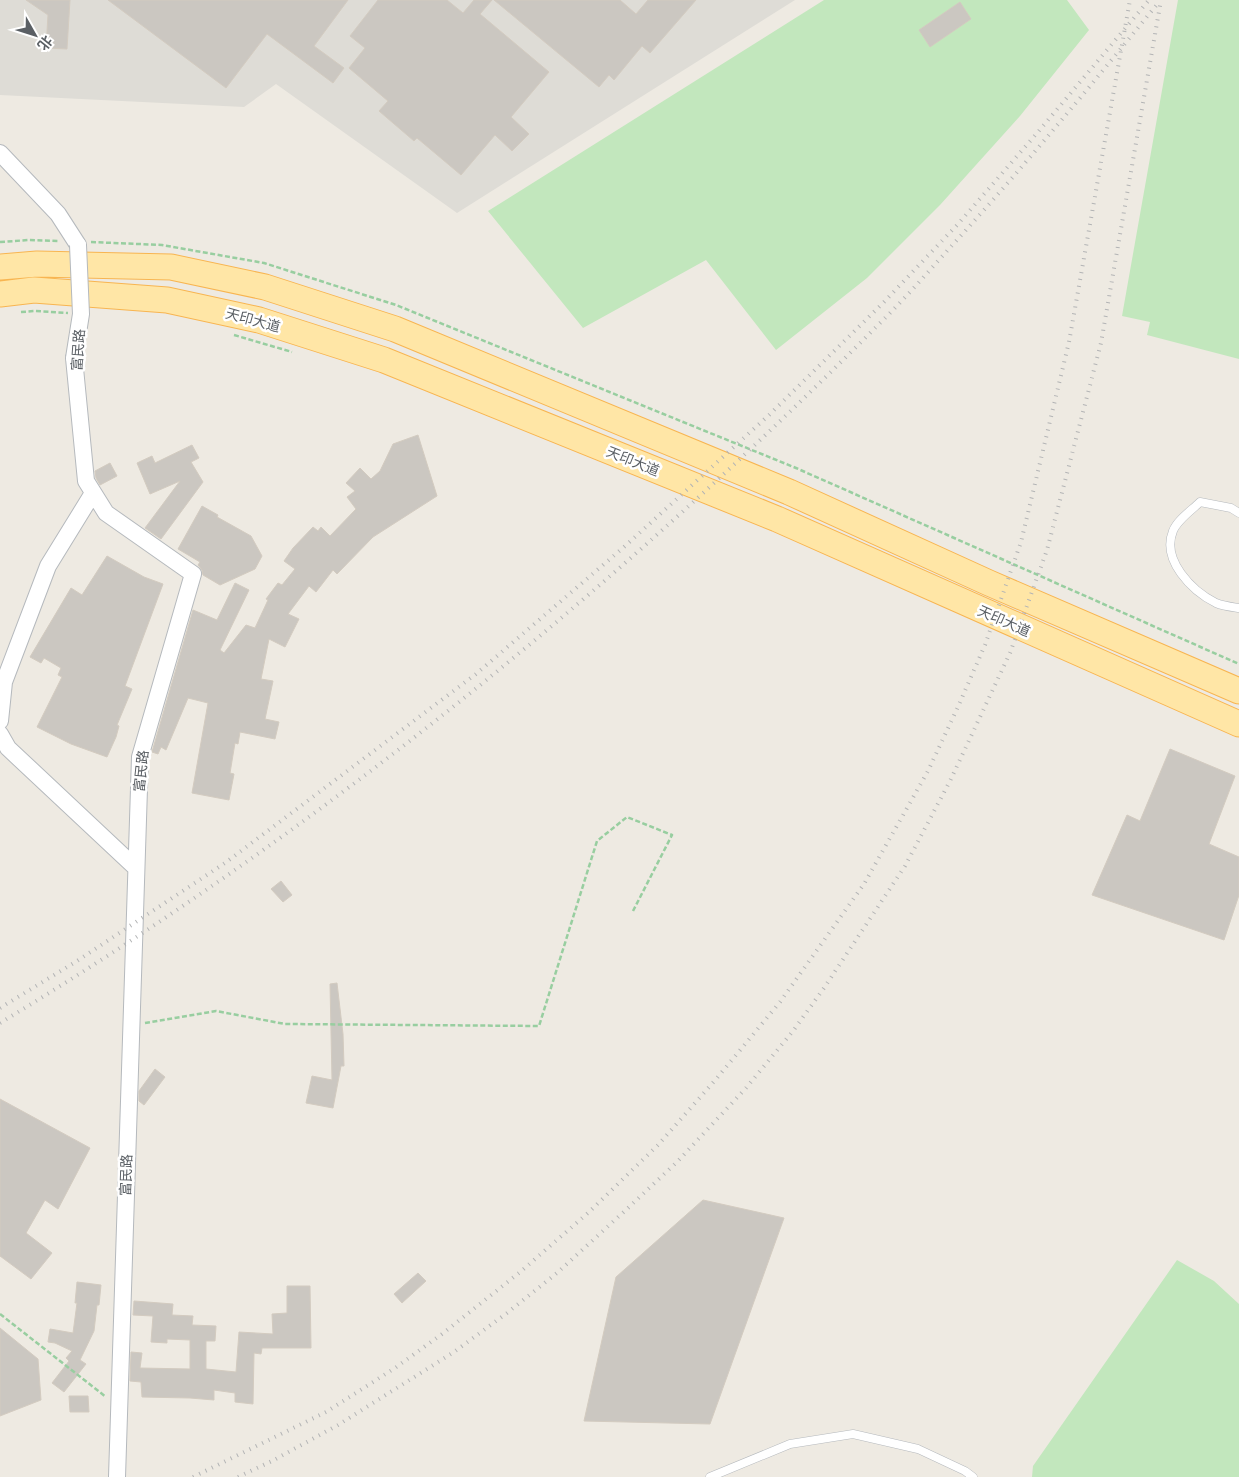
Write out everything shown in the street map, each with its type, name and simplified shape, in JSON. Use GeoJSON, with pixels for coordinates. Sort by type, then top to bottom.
{"type":"FeatureCollection","features":[{"type":"Feature","properties":{"kind":"main road","name":"天印大道"},"geometry":{"type":"LineString","coordinates":[[0,267],[37,264],[171,267],[265,287],[395,329],[789,492],[989,583],[1239,691]]}},
{"type":"Feature","properties":{"kind":"main road","name":"天印大道"},"geometry":{"type":"LineString","coordinates":[[0,294],[34,290],[167,300],[259,320],[384,360],[777,519],[1239,724]]}},
{"type":"Feature","properties":{"kind":"street","name":"富民路"},"geometry":{"type":"LineString","coordinates":[[0,152],[58,214],[78,246],[81,314],[74,358],[86,481],[106,513],[193,574],[140,757],[117,1477]]}},
{"type":"Feature","properties":{"kind":"street"},"geometry":{"type":"LineString","coordinates":[[0,721],[4,682],[48,566],[93,493]]}},
{"type":"Feature","properties":{"kind":"street"},"geometry":{"type":"LineString","coordinates":[[0,734],[8,748],[136,868]]}},
{"type":"Feature","properties":{"kind":"lane"},"geometry":{"type":"LineString","coordinates":[[1239,513],[1231,508],[1200,502],[1174,528],[1169,544],[1176,565],[1188,584],[1217,604],[1239,608]]}},
{"type":"Feature","properties":{"kind":"lane"},"geometry":{"type":"LineString","coordinates":[[710,1477],[790,1444],[853,1434],[918,1448],[965,1471],[973,1477]]}},
{"type":"Feature","properties":{"kind":"path"},"geometry":{"type":"LineString","coordinates":[[18,312],[35,311],[81,314]]}},
{"type":"Feature","properties":{"kind":"path"},"geometry":{"type":"LineString","coordinates":[[228,334],[292,352]]}},
{"type":"Feature","properties":{"kind":"path"},"geometry":{"type":"LineString","coordinates":[[1028,570],[1239,664]]}},
{"type":"Feature","properties":{"kind":"path"},"geometry":{"type":"LineString","coordinates":[[131,1025],[216,1011],[285,1024],[539,1026],[597,840],[627,817],[672,835],[633,910]]}},
{"type":"Feature","properties":{"kind":"path"},"geometry":{"type":"LineString","coordinates":[[0,1314],[119,1407]]}},
{"type":"Feature","properties":{"kind":"shaded area"},"geometry":{"type":"Polygon","coordinates":[[[0,0],[795,0],[457,213],[276,84],[244,107],[0,95],[0,0]]]}},
{"type":"Feature","properties":{"kind":"green space"},"geometry":{"type":"Polygon","coordinates":[[[824,0],[1067,0],[1089,30],[1020,116],[940,205],[867,278],[776,350],[706,260],[583,328],[488,211],[824,0]]]}},
{"type":"Feature","properties":{"kind":"green space"},"geometry":{"type":"Polygon","coordinates":[[[1178,0],[1239,0],[1239,359],[1147,335],[1150,322],[1122,316],[1178,0]]]}},
{"type":"Feature","properties":{"kind":"green space"},"geometry":{"type":"Polygon","coordinates":[[[1177,1260],[1214,1281],[1239,1304],[1239,1477],[1032,1477],[1033,1466],[1177,1260]]]}},
{"type":"Feature","properties":{"kind":"building"},"geometry":{"type":"Polygon","coordinates":[[[26,0],[70,0],[67,49],[46,48],[48,15],[26,0]]]}},
{"type":"Feature","properties":{"kind":"building"},"geometry":{"type":"Polygon","coordinates":[[[108,0],[348,0],[314,46],[344,68],[333,83],[267,34],[226,88],[108,0]]]}},
{"type":"Feature","properties":{"kind":"building"},"geometry":{"type":"Polygon","coordinates":[[[378,0],[447,0],[463,13],[474,0],[492,0],[480,14],[549,72],[511,117],[529,134],[512,151],[495,135],[461,175],[417,138],[414,141],[379,111],[388,101],[349,68],[365,48],[350,36],[378,0]]]}},
{"type":"Feature","properties":{"kind":"building"},"geometry":{"type":"Polygon","coordinates":[[[494,0],[620,0],[636,14],[648,0],[696,0],[650,53],[642,46],[614,80],[609,75],[599,87],[494,0]]]}},
{"type":"Feature","properties":{"kind":"building"},"geometry":{"type":"Polygon","coordinates":[[[960,2],[971,19],[930,47],[919,30],[960,2]]]}},
{"type":"Feature","properties":{"kind":"building"},"geometry":{"type":"Polygon","coordinates":[[[418,435],[437,496],[373,537],[337,574],[333,570],[316,592],[309,586],[288,614],[299,619],[285,647],[269,639],[261,679],[273,681],[265,719],[279,722],[275,739],[240,732],[238,744],[235,743],[230,773],[234,774],[229,800],[192,793],[208,703],[188,698],[166,750],[161,747],[158,754],[152,752],[193,610],[217,620],[235,583],[249,590],[220,650],[224,653],[246,625],[255,628],[268,600],[266,599],[278,583],[282,585],[295,569],[284,561],[293,548],[313,527],[318,531],[321,527],[330,536],[356,509],[347,497],[355,491],[346,483],[360,468],[371,479],[380,471],[393,444],[418,435]]]}},
{"type":"Feature","properties":{"kind":"building"},"geometry":{"type":"Polygon","coordinates":[[[192,445],[199,458],[191,462],[203,482],[161,539],[145,528],[180,481],[150,494],[137,463],[152,456],[155,463],[192,445]]]}},
{"type":"Feature","properties":{"kind":"building"},"geometry":{"type":"Polygon","coordinates":[[[110,463],[117,476],[100,485],[95,471],[110,463]]]}},
{"type":"Feature","properties":{"kind":"building"},"geometry":{"type":"Polygon","coordinates":[[[202,506],[218,515],[217,517],[251,536],[262,556],[255,569],[220,585],[203,575],[198,565],[200,562],[178,549],[202,506]]]}},
{"type":"Feature","properties":{"kind":"building"},"geometry":{"type":"Polygon","coordinates":[[[107,556],[144,577],[163,584],[125,686],[132,689],[117,725],[119,726],[116,737],[107,757],[71,744],[37,727],[62,677],[58,675],[61,668],[44,658],[41,663],[30,657],[71,588],[82,595],[107,556]]]}},
{"type":"Feature","properties":{"kind":"building"},"geometry":{"type":"Polygon","coordinates":[[[1170,749],[1235,776],[1209,844],[1239,857],[1239,895],[1224,940],[1092,895],[1127,815],[1140,821],[1170,749]]]}},
{"type":"Feature","properties":{"kind":"building"},"geometry":{"type":"Polygon","coordinates":[[[281,881],[292,895],[283,902],[271,889],[281,881]]]}},
{"type":"Feature","properties":{"kind":"building"},"geometry":{"type":"Polygon","coordinates":[[[337,983],[343,1034],[344,1066],[341,1066],[333,1108],[306,1103],[312,1076],[332,1080],[330,984],[337,983]]]}},
{"type":"Feature","properties":{"kind":"building"},"geometry":{"type":"Polygon","coordinates":[[[155,1069],[165,1077],[144,1105],[139,1101],[139,1091],[155,1069]]]}},
{"type":"Feature","properties":{"kind":"building"},"geometry":{"type":"Polygon","coordinates":[[[0,1099],[90,1148],[58,1209],[45,1200],[26,1233],[52,1253],[31,1279],[0,1256],[0,1099]]]}},
{"type":"Feature","properties":{"kind":"building"},"geometry":{"type":"Polygon","coordinates":[[[703,1200],[784,1218],[710,1424],[584,1421],[616,1277],[703,1200]]]}},
{"type":"Feature","properties":{"kind":"building"},"geometry":{"type":"Polygon","coordinates":[[[418,1273],[426,1281],[402,1303],[394,1294],[418,1273]]]}},
{"type":"Feature","properties":{"kind":"building"},"geometry":{"type":"Polygon","coordinates":[[[77,1282],[101,1285],[99,1305],[97,1305],[94,1331],[80,1360],[86,1364],[64,1392],[52,1383],[69,1361],[66,1358],[72,1351],[55,1343],[48,1342],[50,1329],[73,1333],[77,1303],[75,1303],[77,1282]]]}},
{"type":"Feature","properties":{"kind":"building"},"geometry":{"type":"Polygon","coordinates":[[[287,1286],[310,1286],[311,1348],[262,1348],[261,1354],[254,1353],[253,1404],[235,1402],[235,1393],[214,1390],[214,1400],[142,1397],[141,1382],[130,1381],[131,1352],[142,1353],[140,1368],[190,1369],[190,1340],[167,1339],[167,1343],[151,1342],[153,1316],[133,1315],[134,1301],[173,1304],[172,1315],[193,1316],[192,1325],[216,1326],[215,1341],[206,1341],[206,1369],[236,1372],[239,1332],[273,1334],[272,1314],[287,1313],[287,1286]]]}},
{"type":"Feature","properties":{"kind":"building"},"geometry":{"type":"Polygon","coordinates":[[[0,1328],[38,1359],[41,1400],[0,1416],[0,1328]]]}},
{"type":"Feature","properties":{"kind":"building"},"geometry":{"type":"Polygon","coordinates":[[[69,1396],[88,1396],[89,1412],[70,1412],[69,1396]]]}},
{"type":"Feature","properties":{"kind":"railway"},"geometry":{"type":"LineString","coordinates":[[193,1477],[326,1412],[395,1368],[442,1334],[519,1273],[588,1213],[658,1145],[717,1078],[780,1002],[864,884],[928,771],[957,709],[985,645],[1021,542],[1069,342],[1130,0]]}},
{"type":"Feature","properties":{"kind":"railway"},"geometry":{"type":"LineString","coordinates":[[0,1008],[77,961],[225,863],[476,674],[624,547],[769,415],[884,302],[958,224],[1149,0]]}},
{"type":"Feature","properties":{"kind":"railway"},"geometry":{"type":"LineString","coordinates":[[238,1477],[338,1425],[454,1352],[557,1273],[628,1208],[678,1161],[746,1088],[793,1031],[905,866],[950,781],[1010,653],[1047,550],[1101,343],[1161,0]]}},
{"type":"Feature","properties":{"kind":"railway"},"geometry":{"type":"LineString","coordinates":[[0,1023],[121,947],[238,868],[354,784],[576,606],[683,512],[787,415],[906,297],[1085,93],[1159,2]]}}]}
